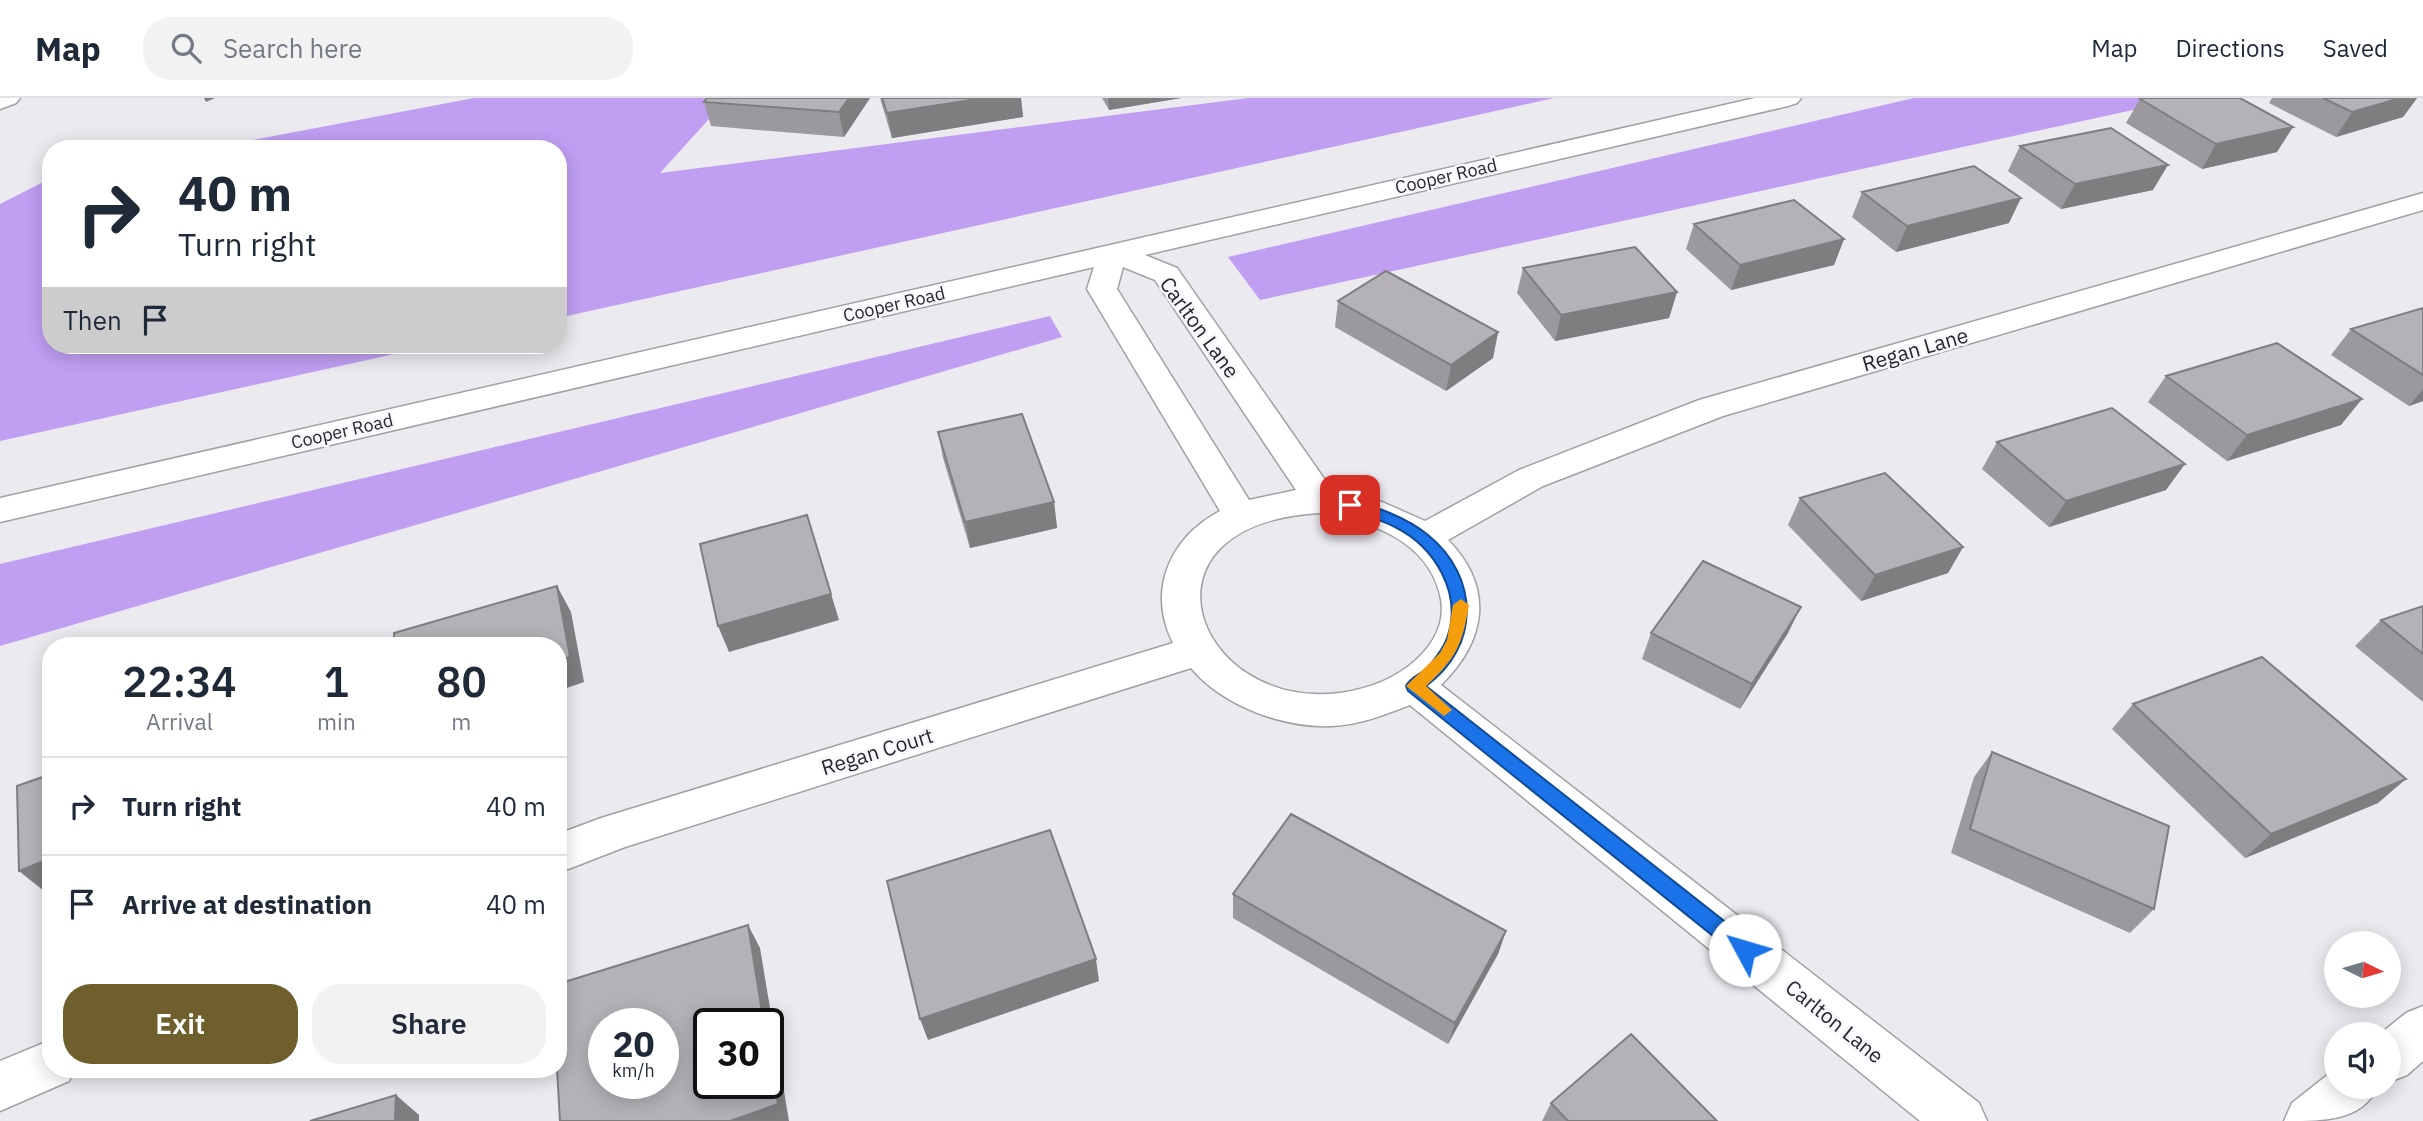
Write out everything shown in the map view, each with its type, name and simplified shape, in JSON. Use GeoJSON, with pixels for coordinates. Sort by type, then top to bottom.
{"type":"FeatureCollection","features":[{"type":"Feature","properties":{"kind":"street"},"geometry":{"type":"LineString","coordinates":[[0,101],[7,98]]}},
{"type":"Feature","properties":{"kind":"street","name":"Cooper Road"},"geometry":{"type":"LineString","coordinates":[[0,510],[1788,98]]}},
{"type":"Feature","properties":{"kind":"street","name":"Regan Lane"},"geometry":{"type":"LineString","coordinates":[[1423,538],[1531,478],[1711,408],[2423,201]]}},
{"type":"Feature","properties":{"kind":"street"},"geometry":{"type":"LineString","coordinates":[[1113,253],[1102,289],[1241,516]]}},
{"type":"Feature","properties":{"kind":"street","name":"Carlton Lane"},"geometry":{"type":"LineString","coordinates":[[1113,253],[1166,274],[1321,501]]}},
{"type":"Feature","properties":{"kind":"street"},"geometry":{"type":"LineString","coordinates":[[1321,501],[1377,512],[1423,538],[1449,569],[1461,604],[1460,623],[1446,657],[1414,686],[1379,702],[1339,710],[1297,707],[1256,696],[1222,677],[1198,651],[1185,630],[1180,607],[1184,575],[1201,545],[1241,516],[1293,502],[1321,501]]}},
{"type":"Feature","properties":{"kind":"street","name":"Regan Court"},"geometry":{"type":"LineString","coordinates":[[567,850],[617,831],[1198,651]]}},
{"type":"Feature","properties":{"kind":"street","name":"Carlton Lane"},"geometry":{"type":"LineString","coordinates":[[1414,686],[1961,1121]]}},
{"type":"Feature","properties":{"kind":"street"},"geometry":{"type":"LineString","coordinates":[[2401,1048],[2423,1030]]}},
{"type":"Feature","properties":{"kind":"street"},"geometry":{"type":"LineString","coordinates":[[0,1086],[42,1068]]}},
{"type":"Feature","properties":{"kind":"street"},"geometry":{"type":"LineString","coordinates":[[2310,1121],[2338,1099]]}},
{"type":"Feature","properties":{"kind":"shaded area"},"geometry":{"type":"Polygon","coordinates":[[[474,98],[728,98],[660,173],[1248,98],[1554,98],[567,316],[567,140],[252,140],[474,98]]]}},
{"type":"Feature","properties":{"kind":"shaded area"},"geometry":{"type":"Polygon","coordinates":[[[1914,98],[2188,98],[1260,300],[1228,257],[1914,98]]]}},
{"type":"Feature","properties":{"kind":"shaded area"},"geometry":{"type":"Polygon","coordinates":[[[42,183],[42,354],[394,354],[0,441],[0,204],[42,183]]]}},
{"type":"Feature","properties":{"kind":"shaded area"},"geometry":{"type":"Polygon","coordinates":[[[1050,316],[1062,337],[0,646],[0,564],[1050,316]]]}},
{"type":"Feature","properties":{"kind":"building"},"geometry":{"type":"Polygon","coordinates":[[[707,98],[849,98],[839,112],[704,102],[707,98]]]}},
{"type":"Feature","properties":{"kind":"building"},"geometry":{"type":"Polygon","coordinates":[[[882,98],[984,98],[887,113],[882,98]]]}},
{"type":"Feature","properties":{"kind":"building"},"geometry":{"type":"Polygon","coordinates":[[[2240,98],[2293,127],[2216,144],[2140,99],[2240,98]]]}},
{"type":"Feature","properties":{"kind":"building"},"geometry":{"type":"Polygon","coordinates":[[[2323,98],[2401,98],[2352,112],[2323,98]]]}},
{"type":"Feature","properties":{"kind":"building"},"geometry":{"type":"Polygon","coordinates":[[[2111,128],[2168,165],[2075,184],[2020,146],[2111,128]]]}},
{"type":"Feature","properties":{"kind":"building"},"geometry":{"type":"Polygon","coordinates":[[[1974,166],[2021,198],[1907,226],[1862,192],[1974,166]]]}},
{"type":"Feature","properties":{"kind":"building"},"geometry":{"type":"Polygon","coordinates":[[[1794,200],[1844,239],[1740,265],[1694,224],[1794,200]]]}},
{"type":"Feature","properties":{"kind":"building"},"geometry":{"type":"Polygon","coordinates":[[[1635,247],[1677,292],[1561,315],[1523,268],[1635,247]]]}},
{"type":"Feature","properties":{"kind":"building"},"geometry":{"type":"Polygon","coordinates":[[[1386,271],[1498,332],[1451,365],[1338,301],[1386,271]]]}},
{"type":"Feature","properties":{"kind":"building"},"geometry":{"type":"Polygon","coordinates":[[[2423,308],[2423,375],[2351,329],[2423,308]]]}},
{"type":"Feature","properties":{"kind":"building"},"geometry":{"type":"Polygon","coordinates":[[[2277,343],[2362,399],[2247,435],[2166,376],[2277,343]]]}},
{"type":"Feature","properties":{"kind":"building"},"geometry":{"type":"Polygon","coordinates":[[[2112,408],[2185,464],[2066,501],[1997,442],[2112,408]]]}},
{"type":"Feature","properties":{"kind":"building"},"geometry":{"type":"Polygon","coordinates":[[[1022,414],[1054,502],[965,522],[938,432],[1022,414]]]}},
{"type":"Feature","properties":{"kind":"building"},"geometry":{"type":"Polygon","coordinates":[[[1885,473],[1963,547],[1875,575],[1800,498],[1885,473]]]}},
{"type":"Feature","properties":{"kind":"building"},"geometry":{"type":"Polygon","coordinates":[[[807,515],[831,594],[718,626],[700,544],[807,515]]]}},
{"type":"Feature","properties":{"kind":"building"},"geometry":{"type":"Polygon","coordinates":[[[1703,561],[1801,607],[1752,684],[1651,633],[1703,561]]]}},
{"type":"Feature","properties":{"kind":"building"},"geometry":{"type":"Polygon","coordinates":[[[557,586],[566,637],[394,637],[394,633],[557,586]]]}},
{"type":"Feature","properties":{"kind":"building"},"geometry":{"type":"Polygon","coordinates":[[[2423,606],[2423,654],[2381,620],[2423,606]]]}},
{"type":"Feature","properties":{"kind":"building"},"geometry":{"type":"Polygon","coordinates":[[[2262,657],[2406,779],[2271,834],[2133,704],[2262,657]]]}},
{"type":"Feature","properties":{"kind":"building"},"geometry":{"type":"Polygon","coordinates":[[[1992,752],[2169,826],[2154,909],[1970,829],[1992,752]]]}},
{"type":"Feature","properties":{"kind":"building"},"geometry":{"type":"Polygon","coordinates":[[[42,777],[42,862],[19,871],[17,786],[42,777]]]}},
{"type":"Feature","properties":{"kind":"building"},"geometry":{"type":"Polygon","coordinates":[[[1291,814],[1506,931],[1455,1023],[1233,894],[1291,814]]]}},
{"type":"Feature","properties":{"kind":"building"},"geometry":{"type":"Polygon","coordinates":[[[1050,830],[1096,959],[920,1019],[887,881],[1050,830]]]}},
{"type":"Feature","properties":{"kind":"building"},"geometry":{"type":"Polygon","coordinates":[[[748,925],[761,1008],[693,1008],[693,1099],[777,1099],[778,1104],[730,1121],[560,1121],[558,1078],[567,1078],[567,981],[748,925]]]}},
{"type":"Feature","properties":{"kind":"building"},"geometry":{"type":"Polygon","coordinates":[[[1631,1034],[1717,1121],[1568,1121],[1551,1103],[1631,1034]]]}},
{"type":"Feature","properties":{"kind":"building"},"geometry":{"type":"Polygon","coordinates":[[[396,1095],[395,1121],[310,1121],[396,1095]]]}},
{"type":"Feature","properties":{"kind":"slow traffic"},"geometry":{"type":"LineString","coordinates":[[1444,710],[1414,686],[1432,673],[1446,657],[1460,623],[1461,605]]}},
{"type":"Feature","properties":{"kind":"route"},"geometry":{"type":"LineString","coordinates":[[1350,505],[1377,512],[1423,538],[1449,569],[1456,586],[1461,604],[1460,623],[1455,640],[1446,657],[1432,673],[1414,686],[1745,950]]}}]}
